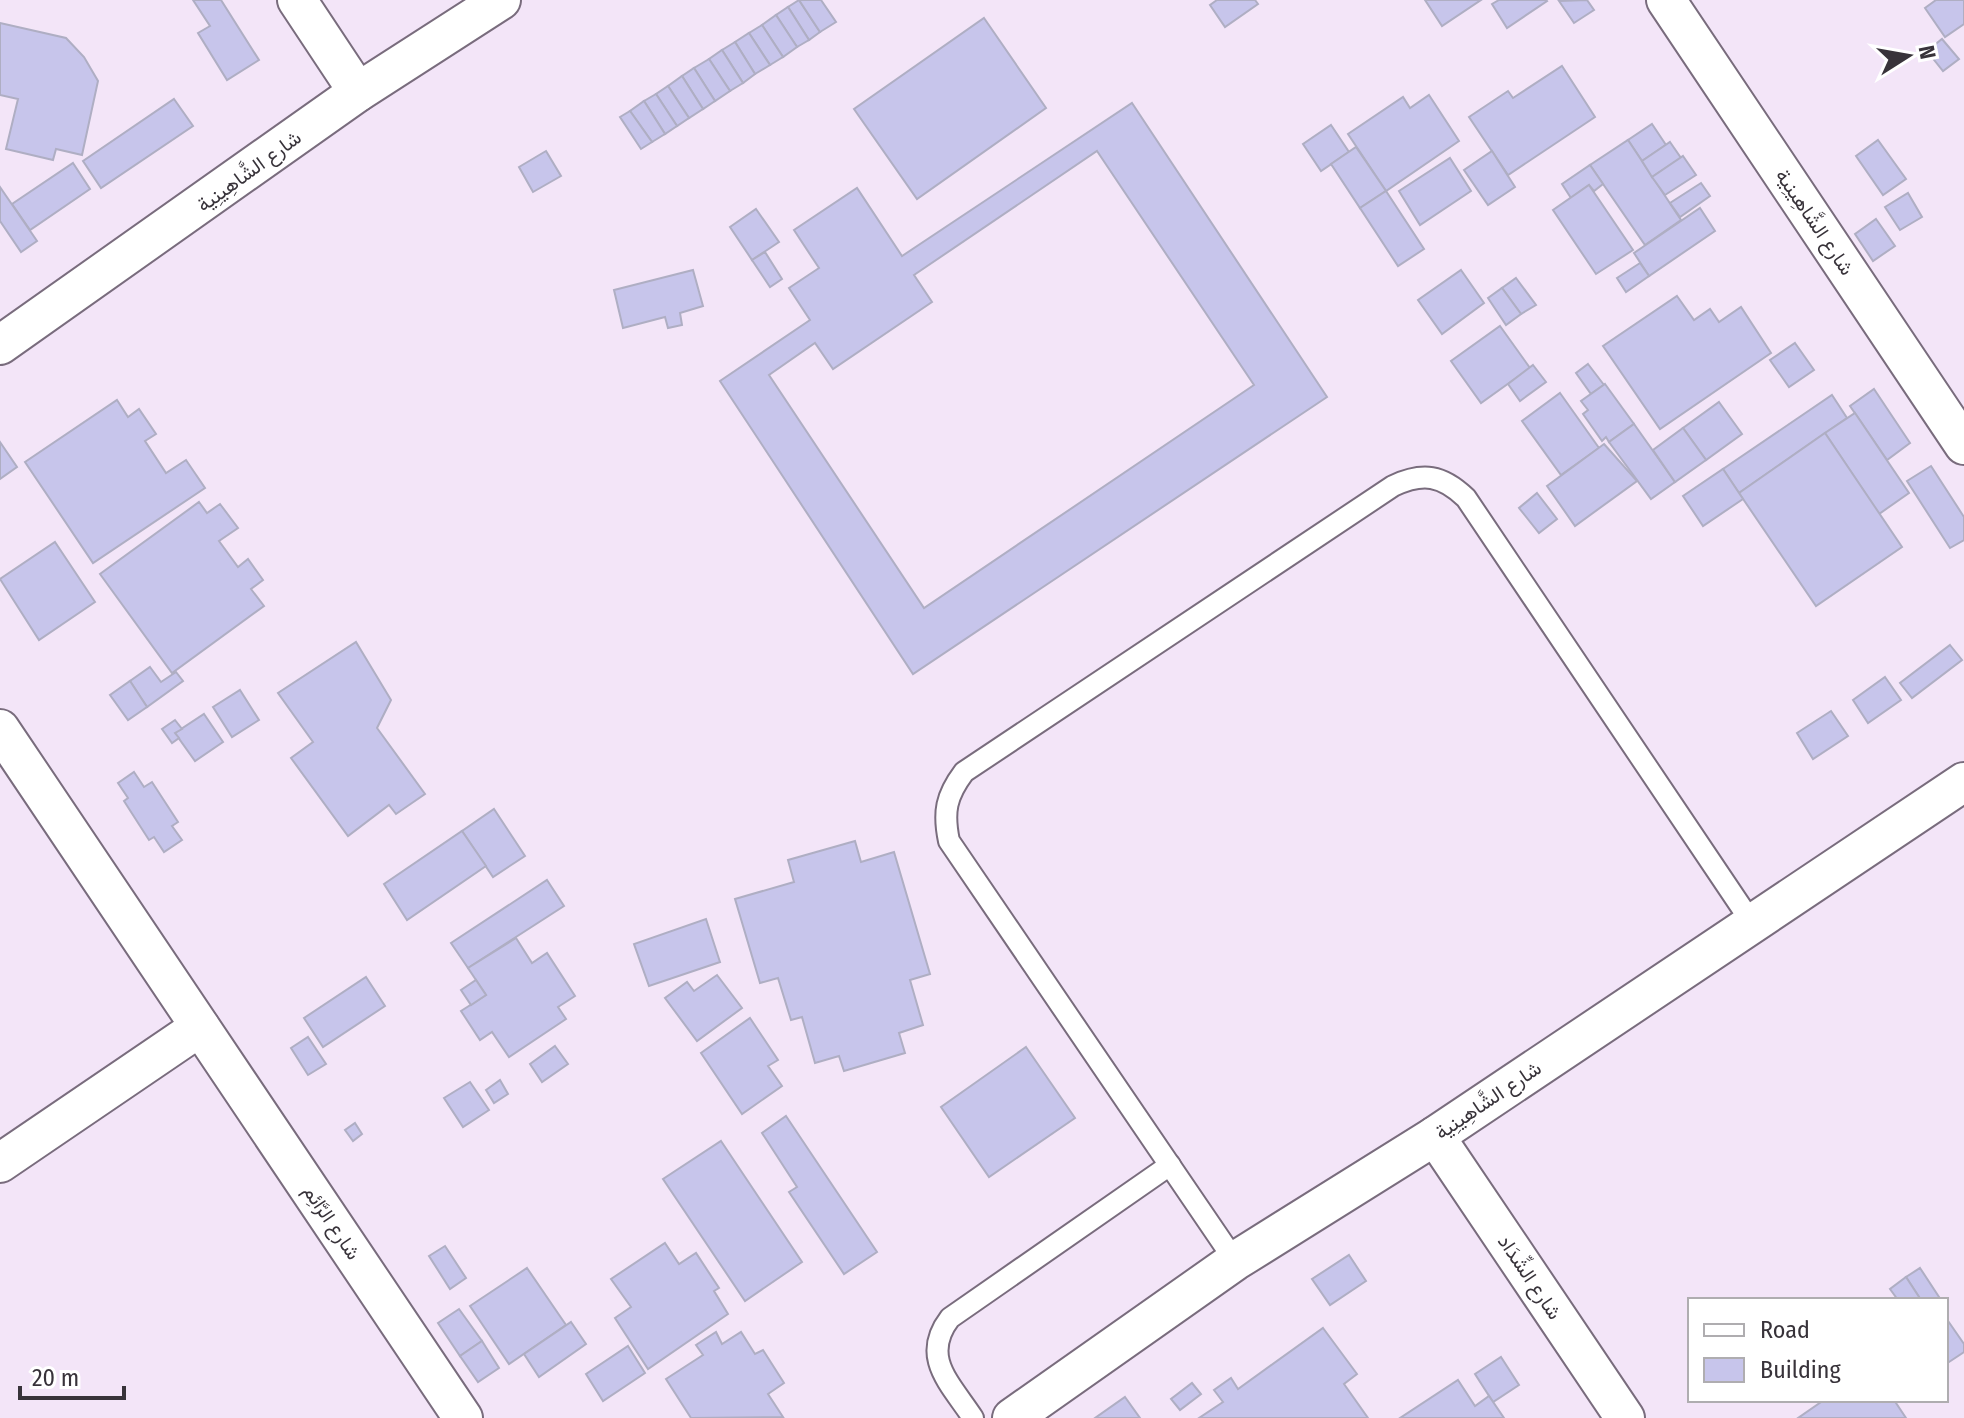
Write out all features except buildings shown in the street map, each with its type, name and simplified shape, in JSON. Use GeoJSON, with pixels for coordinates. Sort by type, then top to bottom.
{"type":"FeatureCollection","features":[{"type":"Feature","properties":{"kind":"street"},"geometry":{"type":"LineString","coordinates":[[297,0],[358,92]]}},
{"type":"Feature","properties":{"kind":"street","name":"شارع الشَّاهِينِية"},"geometry":{"type":"LineString","coordinates":[[0,345],[358,92],[501,0]]}},
{"type":"Feature","properties":{"kind":"street","name":"شارع الشَّاهِينِية"},"geometry":{"type":"LineString","coordinates":[[1666,0],[1964,445]]}},
{"type":"Feature","properties":{"kind":"street","name":"شارع الرَّائِم"},"geometry":{"type":"LineString","coordinates":[[0,729],[463,1418]]}},
{"type":"Feature","properties":{"kind":"street","name":"شارع الشَّاهِينِية"},"geometry":{"type":"LineString","coordinates":[[1012,1418],[1235,1261],[1435,1136],[1964,782]]}},
{"type":"Feature","properties":{"kind":"street"},"geometry":{"type":"LineString","coordinates":[[0,1163],[200,1027]]}},
{"type":"Feature","properties":{"kind":"street","name":"شارع الشِّدَاد"},"geometry":{"type":"LineString","coordinates":[[1435,1136],[1625,1418]]}},
{"type":"Feature","properties":{"kind":"lane"},"geometry":{"type":"LineString","coordinates":[[1235,1261],[949,841],[944,817],[949,793],[964,772],[1411,478],[1432,476],[1451,484],[1466,498],[1752,923]]}},
{"type":"Feature","properties":{"kind":"lane"},"geometry":{"type":"LineString","coordinates":[[973,1418],[942,1371],[935,1353],[938,1333],[950,1318],[1170,1165]]}}]}
